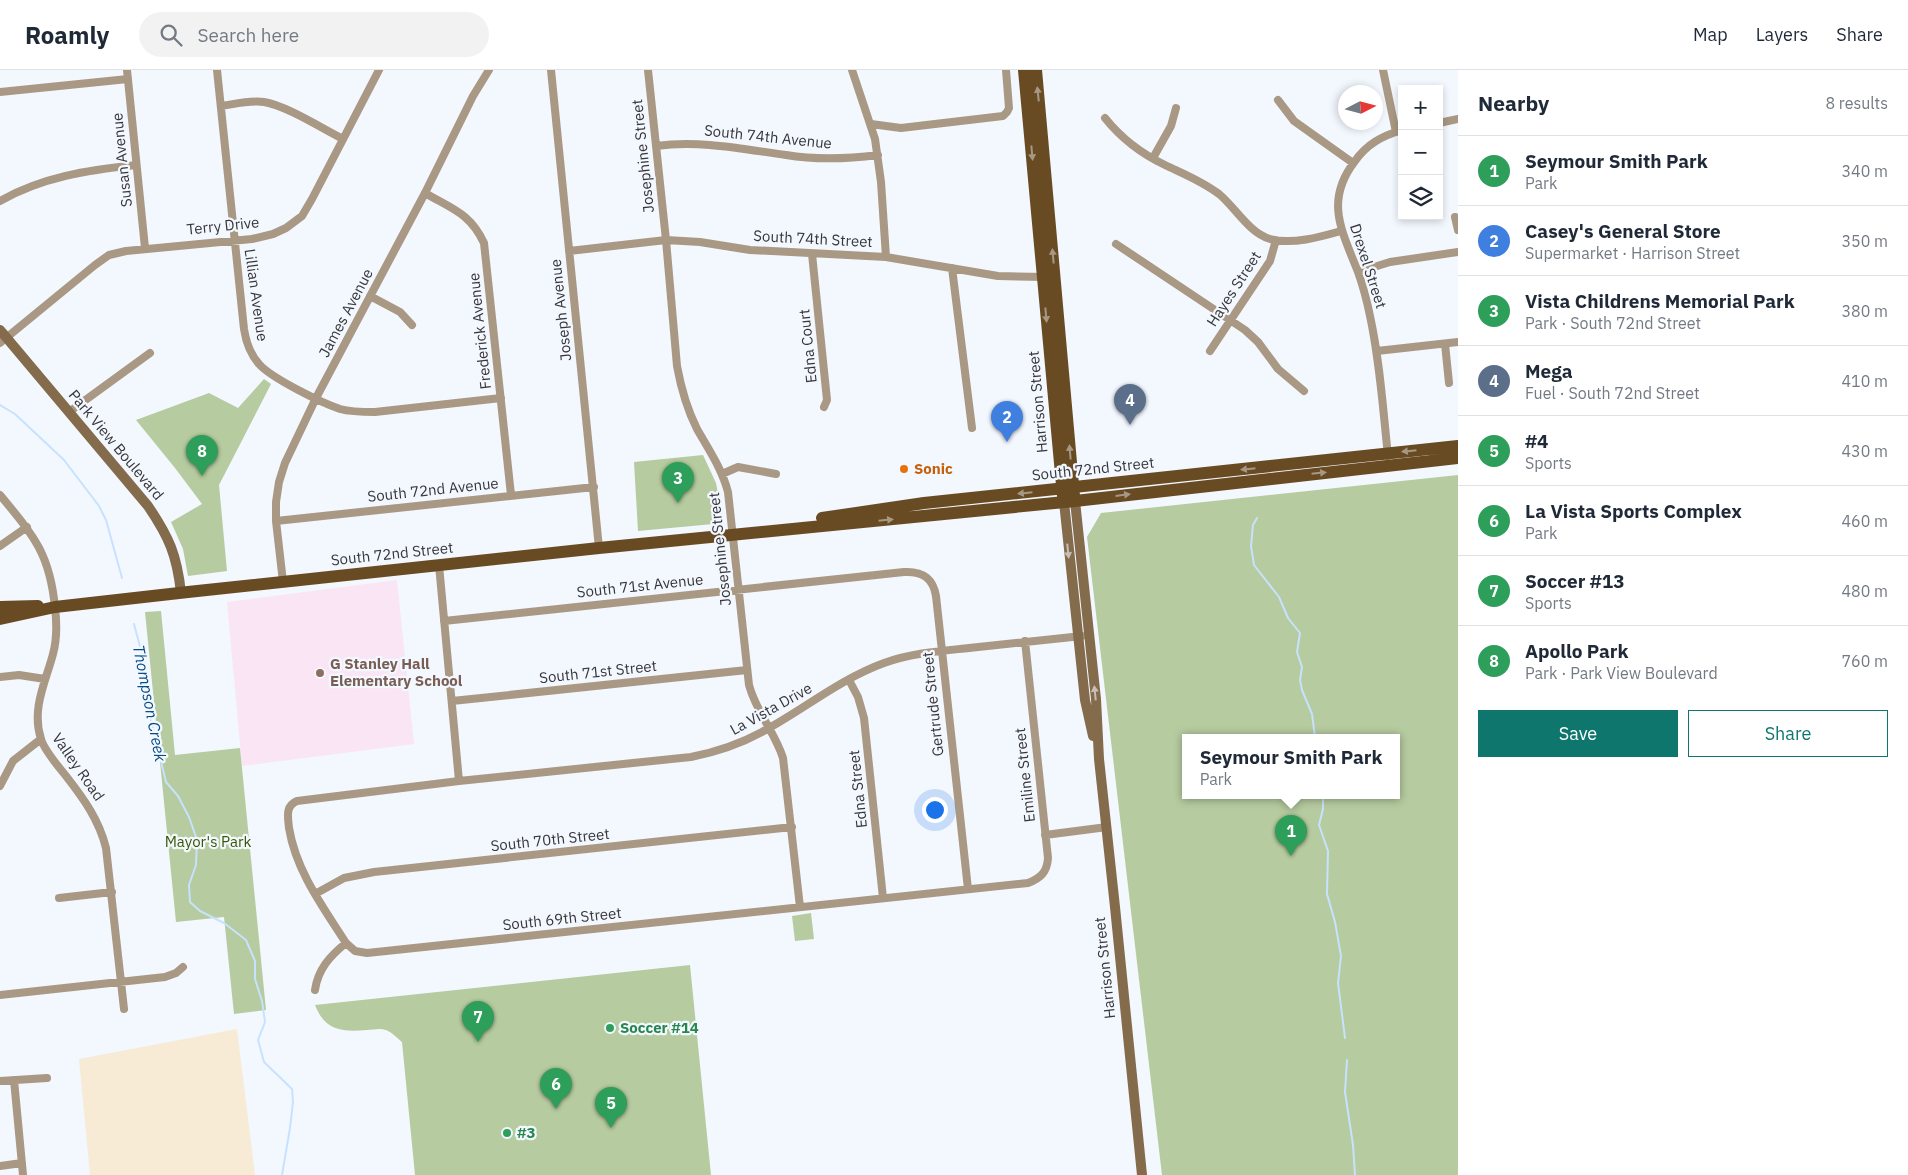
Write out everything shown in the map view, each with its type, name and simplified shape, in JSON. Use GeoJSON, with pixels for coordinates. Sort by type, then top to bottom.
{"type":"FeatureCollection","features":[{"type":"Feature","properties":{"kind":"main road","name":"Harrison Street"},"geometry":{"type":"LineString","coordinates":[[1024,70],[1049,277]]}},
{"type":"Feature","properties":{"kind":"main road","name":"Harrison Street"},"geometry":{"type":"LineString","coordinates":[[1036,70],[1049,277],[1068,495],[1083,636],[1096,699],[1099,759],[1142,1175]]}},
{"type":"Feature","properties":{"kind":"main road","name":"Park View Boulevard"},"geometry":{"type":"LineString","coordinates":[[2,337],[69,412],[148,506],[165,531],[178,564],[181,593]]}},
{"type":"Feature","properties":{"kind":"main road","name":"South 72nd Street"},"geometry":{"type":"LineString","coordinates":[[1388,460],[1458,446]]}},
{"type":"Feature","properties":{"kind":"main road","name":"South 72nd Street"},"geometry":{"type":"LineString","coordinates":[[0,619],[55,607],[733,534],[1068,495],[1388,460],[1458,458]]}},
{"type":"Feature","properties":{"kind":"main road","name":"South 72nd Street"},"geometry":{"type":"LineString","coordinates":[[0,607],[55,607]]}},
{"type":"Feature","properties":{"kind":"street","name":"Susan Avenue"},"geometry":{"type":"LineString","coordinates":[[127,70],[145,248]]}},
{"type":"Feature","properties":{"kind":"street","name":"Lillian Avenue"},"geometry":{"type":"LineString","coordinates":[[217,70],[244,328],[248,348],[256,361],[267,372],[340,409],[375,412],[500,398]]}},
{"type":"Feature","properties":{"kind":"street","name":"Terry Drive"},"geometry":{"type":"LineString","coordinates":[[2,337],[109,255],[145,248],[235,240],[273,234],[286,228],[302,216],[379,70]]}},
{"type":"Feature","properties":{"kind":"street","name":"James Avenue"},"geometry":{"type":"LineString","coordinates":[[283,582],[276,521],[276,502],[285,463],[316,398],[425,193],[473,96],[489,70]]}},
{"type":"Feature","properties":{"kind":"street","name":"Joseph Avenue"},"geometry":{"type":"LineString","coordinates":[[551,70],[594,487],[598,548]]}},
{"type":"Feature","properties":{"kind":"street","name":"Josephine Street"},"geometry":{"type":"LineString","coordinates":[[648,70],[680,384],[694,422],[722,474],[728,492],[747,670],[752,698],[784,758],[800,907]]}},
{"type":"Feature","properties":{"kind":"street"},"geometry":{"type":"LineString","coordinates":[[852,70],[871,124],[878,154],[886,257]]}},
{"type":"Feature","properties":{"kind":"street"},"geometry":{"type":"LineString","coordinates":[[871,124],[901,128],[1003,116],[1009,108],[1006,70]]}},
{"type":"Feature","properties":{"kind":"street","name":"Drexel Street"},"geometry":{"type":"LineString","coordinates":[[1383,70],[1399,130]]}},
{"type":"Feature","properties":{"kind":"street"},"geometry":{"type":"LineString","coordinates":[[0,92],[128,79]]}},
{"type":"Feature","properties":{"kind":"street"},"geometry":{"type":"LineString","coordinates":[[1278,100],[1294,121],[1353,163]]}},
{"type":"Feature","properties":{"kind":"street"},"geometry":{"type":"LineString","coordinates":[[221,106],[246,102],[265,102],[283,108],[343,139]]}},
{"type":"Feature","properties":{"kind":"street"},"geometry":{"type":"LineString","coordinates":[[1153,158],[1171,126],[1176,108]]}},
{"type":"Feature","properties":{"kind":"street"},"geometry":{"type":"LineString","coordinates":[[1105,118],[1127,141],[1153,158],[1207,185],[1230,204],[1256,231],[1269,239],[1289,241],[1342,231]]}},
{"type":"Feature","properties":{"kind":"street"},"geometry":{"type":"LineString","coordinates":[[1443,122],[1458,119]]}},
{"type":"Feature","properties":{"kind":"street","name":"Drexel Street"},"geometry":{"type":"LineString","coordinates":[[1388,460],[1377,351],[1369,311],[1358,272],[1342,231],[1338,212],[1339,195],[1346,173],[1353,163],[1371,144],[1383,136],[1398,131]]}},
{"type":"Feature","properties":{"kind":"street","name":"South 74th Avenue"},"geometry":{"type":"LineString","coordinates":[[656,146],[707,144],[787,156],[826,158],[854,158],[878,154]]}},
{"type":"Feature","properties":{"kind":"street"},"geometry":{"type":"LineString","coordinates":[[0,201],[17,191],[71,173],[136,165]]}},
{"type":"Feature","properties":{"kind":"street","name":"Frederick Avenue"},"geometry":{"type":"LineString","coordinates":[[425,193],[469,219],[477,228],[484,243],[511,495]]}},
{"type":"Feature","properties":{"kind":"street"},"geometry":{"type":"LineString","coordinates":[[1455,216],[1458,230]]}},
{"type":"Feature","properties":{"kind":"street","name":"South 74th Street"},"geometry":{"type":"LineString","coordinates":[[569,251],[666,240],[700,242],[750,250],[886,257],[998,276],[1049,277]]}},
{"type":"Feature","properties":{"kind":"street","name":"Hayes Street"},"geometry":{"type":"LineString","coordinates":[[1210,351],[1270,261],[1276,240]]}},
{"type":"Feature","properties":{"kind":"street"},"geometry":{"type":"LineString","coordinates":[[1116,244],[1252,336],[1278,369],[1304,391]]}},
{"type":"Feature","properties":{"kind":"street"},"geometry":{"type":"LineString","coordinates":[[1358,272],[1390,262],[1436,257],[1458,252]]}},
{"type":"Feature","properties":{"kind":"street","name":"Edna Court"},"geometry":{"type":"LineString","coordinates":[[812,254],[827,400],[824,407]]}},
{"type":"Feature","properties":{"kind":"street"},"geometry":{"type":"LineString","coordinates":[[952,268],[972,428]]}},
{"type":"Feature","properties":{"kind":"street"},"geometry":{"type":"LineString","coordinates":[[370,296],[400,312],[412,325]]}},
{"type":"Feature","properties":{"kind":"street"},"geometry":{"type":"LineString","coordinates":[[1377,351],[1458,342]]}},
{"type":"Feature","properties":{"kind":"street"},"geometry":{"type":"LineString","coordinates":[[1445,344],[1449,383]]}},
{"type":"Feature","properties":{"kind":"street"},"geometry":{"type":"LineString","coordinates":[[69,412],[150,354]]}},
{"type":"Feature","properties":{"kind":"street"},"geometry":{"type":"LineString","coordinates":[[722,474],[738,467],[776,474]]}},
{"type":"Feature","properties":{"kind":"street","name":"South 72nd Avenue"},"geometry":{"type":"LineString","coordinates":[[276,521],[594,487]]}},
{"type":"Feature","properties":{"kind":"street","name":"Valley Road"},"geometry":{"type":"LineString","coordinates":[[0,495],[27,527],[49,569],[57,625],[55,644],[39,695],[40,739],[56,764],[94,814],[102,833],[112,892],[124,1009]]}},
{"type":"Feature","properties":{"kind":"street"},"geometry":{"type":"LineString","coordinates":[[0,546],[27,527]]}},
{"type":"Feature","properties":{"kind":"street"},"geometry":{"type":"LineString","coordinates":[[439,565],[459,781]]}},
{"type":"Feature","properties":{"kind":"street","name":"Gertrude Street"},"geometry":{"type":"LineString","coordinates":[[869,576],[920,573],[927,577],[935,591],[968,889]]}},
{"type":"Feature","properties":{"kind":"street","name":"South 71st Avenue"},"geometry":{"type":"LineString","coordinates":[[444,621],[869,576]]}},
{"type":"Feature","properties":{"kind":"street","name":"La Vista Drive"},"geometry":{"type":"LineString","coordinates":[[315,894],[297,857],[289,827],[289,808],[298,800],[691,757],[734,745],[769,728],[849,680],[874,667],[897,659],[941,651],[1083,636]]}},
{"type":"Feature","properties":{"kind":"street","name":"Emiline Street"},"geometry":{"type":"LineString","coordinates":[[1015,885],[1035,881],[1045,871],[1048,858],[1025,642]]}},
{"type":"Feature","properties":{"kind":"street","name":"South 71st Street"},"geometry":{"type":"LineString","coordinates":[[452,701],[747,670]]}},
{"type":"Feature","properties":{"kind":"street"},"geometry":{"type":"LineString","coordinates":[[0,677],[19,674],[45,679]]}},
{"type":"Feature","properties":{"kind":"street","name":"Edna Street"},"geometry":{"type":"LineString","coordinates":[[849,680],[860,703],[864,718],[884,898]]}},
{"type":"Feature","properties":{"kind":"street"},"geometry":{"type":"LineString","coordinates":[[0,786],[13,760],[40,739]]}},
{"type":"Feature","properties":{"kind":"street","name":"South 70th Street"},"geometry":{"type":"LineString","coordinates":[[315,894],[337,881],[366,873],[792,827]]}},
{"type":"Feature","properties":{"kind":"street"},"geometry":{"type":"LineString","coordinates":[[1045,835],[1107,828]]}},
{"type":"Feature","properties":{"kind":"street","name":"South 69th Street"},"geometry":{"type":"LineString","coordinates":[[346,943],[359,952],[376,953],[1015,885]]}},
{"type":"Feature","properties":{"kind":"street"},"geometry":{"type":"LineString","coordinates":[[59,898],[112,892]]}},
{"type":"Feature","properties":{"kind":"street"},"geometry":{"type":"LineString","coordinates":[[314,990],[321,969],[332,955],[346,943],[315,894]]}},
{"type":"Feature","properties":{"kind":"street"},"geometry":{"type":"LineString","coordinates":[[0,995],[165,977],[176,973],[183,967]]}},
{"type":"Feature","properties":{"kind":"street"},"geometry":{"type":"LineString","coordinates":[[0,1081],[47,1078]]}},
{"type":"Feature","properties":{"kind":"street"},"geometry":{"type":"LineString","coordinates":[[14,1080],[23,1175]]}},
{"type":"Feature","properties":{"kind":"street"},"geometry":{"type":"LineString","coordinates":[[0,1166],[22,1163]]}},
{"type":"Feature","properties":{"kind":"shaded area","name":"G Stanley Hall Elementary School"},"geometry":{"type":"Polygon","coordinates":[[[397,580],[414,744],[242,766],[227,602],[397,580]]]}},
{"type":"Feature","properties":{"kind":"shaded area"},"geometry":{"type":"Polygon","coordinates":[[[237,1029],[255,1175],[90,1175],[79,1059],[237,1029]]]}},
{"type":"Feature","properties":{"kind":"green space"},"geometry":{"type":"Polygon","coordinates":[[[264,379],[271,384],[219,485],[227,571],[188,576],[183,549],[171,522],[202,504],[136,420],[209,393],[238,408],[264,379]]]}},
{"type":"Feature","properties":{"kind":"green space"},"geometry":{"type":"Polygon","coordinates":[[[703,455],[716,483],[724,523],[638,531],[634,462],[703,455]]]}},
{"type":"Feature","properties":{"kind":"green space"},"geometry":{"type":"Polygon","coordinates":[[[1458,475],[1458,1175],[1162,1175],[1087,537],[1101,513],[1458,475]]]}},
{"type":"Feature","properties":{"kind":"green space","name":"Mayor's Park"},"geometry":{"type":"Polygon","coordinates":[[[161,611],[175,755],[240,748],[266,1010],[234,1014],[224,917],[176,922],[145,612],[161,611]]]}},
{"type":"Feature","properties":{"kind":"green space"},"geometry":{"type":"Polygon","coordinates":[[[811,913],[814,939],[795,941],[792,916],[811,913]]]}},
{"type":"Feature","properties":{"kind":"green space"},"geometry":{"type":"Polygon","coordinates":[[[690,965],[711,1175],[415,1175],[402,1042],[384,1029],[350,1031],[335,1028],[324,1020],[315,1005],[690,965]]]}},
{"type":"Feature","properties":{"kind":"waterway","name":"Thompson Creek"},"geometry":{"type":"LineString","coordinates":[[0,405],[15,414],[64,460],[99,506],[106,520],[122,578]]}},
{"type":"Feature","properties":{"kind":"waterway"},"geometry":{"type":"LineString","coordinates":[[1257,518],[1253,525],[1251,546],[1254,565],[1279,597],[1288,618],[1300,633],[1297,652],[1302,667],[1300,680],[1312,714],[1315,734]]}},
{"type":"Feature","properties":{"kind":"waterway","name":"Thompson Creek"},"geometry":{"type":"LineString","coordinates":[[134,624],[145,665],[150,716],[166,782],[178,796],[189,817],[197,840],[196,865],[189,885],[190,902],[200,911],[224,923],[246,940],[255,961],[255,979],[262,1001],[265,1022],[258,1040],[264,1062],[292,1089],[293,1102],[290,1128],[282,1175]]}},
{"type":"Feature","properties":{"kind":"waterway"},"geometry":{"type":"LineString","coordinates":[[1323,799],[1323,809],[1319,825],[1328,851],[1327,894],[1335,922],[1341,956],[1338,983],[1345,1038]]}},
{"type":"Feature","properties":{"kind":"waterway"},"geometry":{"type":"LineString","coordinates":[[1347,1060],[1345,1092],[1353,1145],[1355,1175]]}},
{"type":"Feature","properties":{"kind":"place","name":"Mega"},"geometry":{"type":"Point","coordinates":[1130,425]}},
{"type":"Feature","properties":{"kind":"place","name":"Casey's General Store"},"geometry":{"type":"Point","coordinates":[1007,442]}},
{"type":"Feature","properties":{"kind":"place","name":"Sonic"},"geometry":{"type":"Point","coordinates":[904,469]}},
{"type":"Feature","properties":{"kind":"place","name":"Apollo Park"},"geometry":{"type":"Point","coordinates":[202,476]}},
{"type":"Feature","properties":{"kind":"place","name":"Vista Childrens Memorial Park"},"geometry":{"type":"Point","coordinates":[678,503]}},
{"type":"Feature","properties":{"kind":"place","name":"G Stanley Hall Elementary School"},"geometry":{"type":"Point","coordinates":[320,673]}},
{"type":"Feature","properties":{"kind":"place","name":"Seymour Smith Park"},"geometry":{"type":"Point","coordinates":[1291,856]}},
{"type":"Feature","properties":{"kind":"place","name":"Soccer #14"},"geometry":{"type":"Point","coordinates":[610,1028]}},
{"type":"Feature","properties":{"kind":"place","name":"Soccer #13"},"geometry":{"type":"Point","coordinates":[478,1042]}},
{"type":"Feature","properties":{"kind":"place","name":"La Vista Sports Complex"},"geometry":{"type":"Point","coordinates":[556,1109]}},
{"type":"Feature","properties":{"kind":"place","name":"#4"},"geometry":{"type":"Point","coordinates":[611,1128]}},
{"type":"Feature","properties":{"kind":"place","name":"#3"},"geometry":{"type":"Point","coordinates":[507,1133]}}]}
